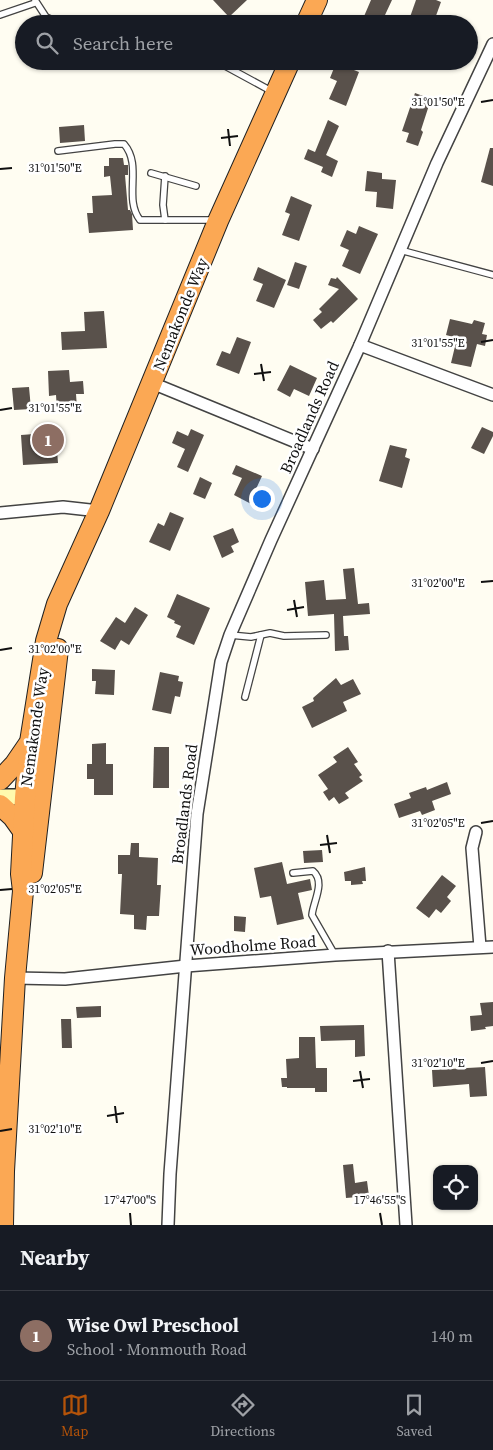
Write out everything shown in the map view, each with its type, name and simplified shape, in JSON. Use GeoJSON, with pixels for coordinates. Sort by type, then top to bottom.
{"type":"FeatureCollection","features":[{"type":"Feature","properties":{"kind":"highway"},"geometry":{"type":"LineString","coordinates":[[310,15],[317,0]]}},
{"type":"Feature","properties":{"kind":"highway","name":"Nemakonde Way"},"geometry":{"type":"LineString","coordinates":[[24,891],[30,880],[35,862],[30,742],[48,634],[57,604],[99,511],[218,221],[286,70]]}},
{"type":"Feature","properties":{"kind":"highway","name":"Nemakonde Way"},"geometry":{"type":"LineString","coordinates":[[3,1225],[4,1171],[16,978],[24,891],[21,874],[23,831],[33,798],[73,568]]}},
{"type":"Feature","properties":{"kind":"highway"},"geometry":{"type":"LineString","coordinates":[[0,780],[15,764],[30,742]]}},
{"type":"Feature","properties":{"kind":"highway"},"geometry":{"type":"LineString","coordinates":[[0,805],[13,817],[23,831]]}},
{"type":"Feature","properties":{"kind":"main road"},"geometry":{"type":"LineString","coordinates":[[0,797],[33,798]]}},
{"type":"Feature","properties":{"kind":"street","name":"Broadlands Road"},"geometry":{"type":"LineString","coordinates":[[168,1225],[196,814],[221,662],[230,635],[271,540],[360,345],[457,118],[493,44]]}},
{"type":"Feature","properties":{"kind":"street"},"geometry":{"type":"LineString","coordinates":[[360,345],[493,395]]}},
{"type":"Feature","properties":{"kind":"street"},"geometry":{"type":"LineString","coordinates":[[152,383],[313,449]]}},
{"type":"Feature","properties":{"kind":"street"},"geometry":{"type":"LineString","coordinates":[[0,513],[63,507],[99,511]]}},
{"type":"Feature","properties":{"kind":"street"},"geometry":{"type":"LineString","coordinates":[[476,832],[472,848],[480,947]]}},
{"type":"Feature","properties":{"kind":"street","name":"Woodholme Road"},"geometry":{"type":"LineString","coordinates":[[16,978],[65,979],[186,966],[388,951],[493,947]]}},
{"type":"Feature","properties":{"kind":"street"},"geometry":{"type":"LineString","coordinates":[[388,951],[406,1225]]}},
{"type":"Feature","properties":{"kind":"lane"},"geometry":{"type":"LineString","coordinates":[[0,15],[35,1],[45,15]]}},
{"type":"Feature","properties":{"kind":"lane"},"geometry":{"type":"LineString","coordinates":[[233,70],[275,93]]}},
{"type":"Feature","properties":{"kind":"lane"},"geometry":{"type":"LineString","coordinates":[[58,151],[124,144],[132,157],[132,199],[136,214],[140,220],[218,221]]}},
{"type":"Feature","properties":{"kind":"lane"},"geometry":{"type":"LineString","coordinates":[[151,173],[196,186]]}},
{"type":"Feature","properties":{"kind":"lane"},"geometry":{"type":"LineString","coordinates":[[164,176],[163,205],[165,220]]}},
{"type":"Feature","properties":{"kind":"lane"},"geometry":{"type":"LineString","coordinates":[[400,250],[493,275]]}},
{"type":"Feature","properties":{"kind":"lane"},"geometry":{"type":"LineString","coordinates":[[230,635],[251,637],[270,634],[284,636],[326,635]]}},
{"type":"Feature","properties":{"kind":"lane"},"geometry":{"type":"LineString","coordinates":[[245,698],[261,635]]}},
{"type":"Feature","properties":{"kind":"lane"},"geometry":{"type":"LineString","coordinates":[[293,873],[312,871],[316,875],[319,887],[312,915],[335,955]]}},
{"type":"Feature","properties":{"kind":"building"},"geometry":{"type":"Polygon","coordinates":[[[213,0],[247,0],[231,15],[227,15],[213,0]]]}},
{"type":"Feature","properties":{"kind":"building"},"geometry":{"type":"Polygon","coordinates":[[[371,0],[392,0],[385,15],[365,15],[371,0]]]}},
{"type":"Feature","properties":{"kind":"building"},"geometry":{"type":"Polygon","coordinates":[[[416,0],[436,0],[441,2],[436,15],[411,15],[416,0]]]}},
{"type":"Feature","properties":{"kind":"building"},"geometry":{"type":"Polygon","coordinates":[[[333,70],[354,70],[359,72],[346,106],[329,99],[337,81],[330,78],[333,70]]]}},
{"type":"Feature","properties":{"kind":"building"},"geometry":{"type":"Polygon","coordinates":[[[415,93],[431,99],[418,146],[406,142],[409,133],[402,131],[415,93]]]}},
{"type":"Feature","properties":{"kind":"building"},"geometry":{"type":"Polygon","coordinates":[[[328,120],[339,126],[326,155],[338,161],[332,177],[321,172],[323,167],[304,159],[308,149],[315,152],[328,120]]]}},
{"type":"Feature","properties":{"kind":"building"},"geometry":{"type":"Polygon","coordinates":[[[84,125],[85,141],[60,143],[59,127],[84,125]]]}},
{"type":"Feature","properties":{"kind":"building"},"geometry":{"type":"Polygon","coordinates":[[[490,148],[493,148],[493,186],[481,182],[490,148]]]}},
{"type":"Feature","properties":{"kind":"building"},"geometry":{"type":"Polygon","coordinates":[[[109,158],[123,158],[124,165],[128,165],[128,175],[125,175],[128,210],[132,214],[133,230],[89,233],[87,213],[93,213],[92,196],[112,195],[110,176],[104,177],[104,166],[109,166],[109,158]]]}},
{"type":"Feature","properties":{"kind":"building"},"geometry":{"type":"Polygon","coordinates":[[[367,171],[382,173],[382,179],[396,180],[393,209],[376,207],[377,192],[365,191],[367,171]]]}},
{"type":"Feature","properties":{"kind":"building"},"geometry":{"type":"Polygon","coordinates":[[[291,196],[312,205],[299,241],[282,235],[290,214],[285,212],[291,196]]]}},
{"type":"Feature","properties":{"kind":"building"},"geometry":{"type":"Polygon","coordinates":[[[359,226],[378,234],[360,274],[342,266],[349,250],[340,246],[347,230],[356,234],[359,226]]]}},
{"type":"Feature","properties":{"kind":"building"},"geometry":{"type":"Polygon","coordinates":[[[295,262],[307,266],[299,289],[287,285],[295,262]]]}},
{"type":"Feature","properties":{"kind":"building"},"geometry":{"type":"Polygon","coordinates":[[[258,267],[286,280],[274,308],[256,301],[263,284],[253,280],[258,267]]]}},
{"type":"Feature","properties":{"kind":"building"},"geometry":{"type":"Polygon","coordinates":[[[337,277],[358,299],[333,323],[331,321],[321,329],[313,320],[322,312],[319,309],[339,289],[328,285],[331,278],[336,279],[337,277]]]}},
{"type":"Feature","properties":{"kind":"building"},"geometry":{"type":"Polygon","coordinates":[[[104,311],[107,348],[62,350],[61,332],[85,331],[84,312],[104,311]]]}},
{"type":"Feature","properties":{"kind":"building"},"geometry":{"type":"Polygon","coordinates":[[[450,319],[472,324],[474,320],[485,323],[482,334],[487,335],[485,346],[477,344],[471,367],[451,363],[457,338],[446,335],[450,319]]]}},
{"type":"Feature","properties":{"kind":"building"},"geometry":{"type":"Polygon","coordinates":[[[237,337],[251,342],[239,374],[216,365],[222,351],[230,354],[237,337]]]}},
{"type":"Feature","properties":{"kind":"building"},"geometry":{"type":"Polygon","coordinates":[[[290,365],[317,378],[309,396],[294,389],[290,397],[277,390],[290,365]]]}},
{"type":"Feature","properties":{"kind":"building"},"geometry":{"type":"Polygon","coordinates":[[[69,370],[70,382],[83,381],[84,394],[76,394],[77,408],[57,410],[56,395],[49,396],[48,371],[69,370]]]}},
{"type":"Feature","properties":{"kind":"building"},"geometry":{"type":"Polygon","coordinates":[[[29,387],[31,409],[14,410],[12,388],[29,387]]]}},
{"type":"Feature","properties":{"kind":"building"},"geometry":{"type":"Polygon","coordinates":[[[482,427],[493,432],[493,436],[484,454],[471,448],[482,427]]]}},
{"type":"Feature","properties":{"kind":"building"},"geometry":{"type":"Polygon","coordinates":[[[191,429],[204,435],[188,472],[177,467],[185,449],[172,443],[177,431],[188,436],[191,429]]]}},
{"type":"Feature","properties":{"kind":"building"},"geometry":{"type":"Polygon","coordinates":[[[48,433],[49,451],[57,450],[58,463],[23,465],[21,435],[48,433]]]}},
{"type":"Feature","properties":{"kind":"building"},"geometry":{"type":"Polygon","coordinates":[[[390,445],[407,449],[405,457],[410,459],[402,488],[379,481],[390,445]]]}},
{"type":"Feature","properties":{"kind":"building"},"geometry":{"type":"Polygon","coordinates":[[[236,465],[262,476],[256,489],[262,492],[255,506],[234,495],[242,478],[232,474],[236,465]]]}},
{"type":"Feature","properties":{"kind":"building"},"geometry":{"type":"Polygon","coordinates":[[[200,477],[212,483],[205,499],[193,494],[200,477]]]}},
{"type":"Feature","properties":{"kind":"building"},"geometry":{"type":"Polygon","coordinates":[[[170,512],[184,518],[170,551],[149,542],[158,523],[164,526],[170,512]]]}},
{"type":"Feature","properties":{"kind":"building"},"geometry":{"type":"Polygon","coordinates":[[[233,528],[239,542],[231,546],[234,552],[222,558],[213,536],[233,528]]]}},
{"type":"Feature","properties":{"kind":"building"},"geometry":{"type":"Polygon","coordinates":[[[354,568],[358,604],[369,603],[370,614],[343,616],[344,636],[348,636],[349,650],[335,651],[334,614],[308,616],[305,582],[324,580],[326,600],[346,599],[343,569],[354,568]]]}},
{"type":"Feature","properties":{"kind":"building"},"geometry":{"type":"Polygon","coordinates":[[[177,594],[210,608],[194,645],[176,637],[181,626],[167,617],[177,594]]]}},
{"type":"Feature","properties":{"kind":"building"},"geometry":{"type":"Polygon","coordinates":[[[135,607],[148,615],[129,645],[121,640],[115,650],[100,641],[116,617],[125,623],[135,607]]]}},
{"type":"Feature","properties":{"kind":"building"},"geometry":{"type":"Polygon","coordinates":[[[92,669],[115,670],[114,695],[95,694],[96,681],[92,681],[92,669]]]}},
{"type":"Feature","properties":{"kind":"building"},"geometry":{"type":"Polygon","coordinates":[[[160,672],[179,676],[178,681],[183,682],[180,697],[175,696],[171,714],[152,710],[160,672]]]}},
{"type":"Feature","properties":{"kind":"building"},"geometry":{"type":"Polygon","coordinates":[[[336,678],[341,685],[353,679],[361,694],[343,702],[347,711],[312,728],[302,707],[314,701],[313,698],[336,678]]]}},
{"type":"Feature","properties":{"kind":"building"},"geometry":{"type":"Polygon","coordinates":[[[106,743],[106,764],[113,764],[113,795],[94,795],[94,779],[87,779],[87,764],[92,764],[92,744],[106,743]]]}},
{"type":"Feature","properties":{"kind":"building"},"geometry":{"type":"Polygon","coordinates":[[[154,747],[169,747],[169,788],[153,788],[154,747]]]}},
{"type":"Feature","properties":{"kind":"building"},"geometry":{"type":"Polygon","coordinates":[[[348,747],[358,762],[354,764],[362,775],[359,777],[363,781],[345,793],[349,798],[339,804],[334,797],[329,801],[323,792],[328,789],[318,775],[337,762],[333,757],[348,747]]]}},
{"type":"Feature","properties":{"kind":"building"},"geometry":{"type":"Polygon","coordinates":[[[447,782],[451,794],[432,801],[435,810],[422,815],[420,811],[399,818],[394,804],[411,798],[409,793],[426,787],[427,790],[447,782]]]}},
{"type":"Feature","properties":{"kind":"building"},"geometry":{"type":"Polygon","coordinates":[[[131,843],[139,843],[139,857],[158,858],[157,885],[161,885],[159,916],[147,916],[146,930],[134,929],[134,915],[120,914],[122,874],[118,874],[118,855],[130,855],[131,843]]]}},
{"type":"Feature","properties":{"kind":"building"},"geometry":{"type":"Polygon","coordinates":[[[322,850],[323,862],[304,863],[303,851],[322,850]]]}},
{"type":"Feature","properties":{"kind":"building"},"geometry":{"type":"Polygon","coordinates":[[[282,862],[287,884],[310,879],[312,890],[298,893],[304,919],[277,925],[271,896],[260,898],[254,868],[282,862]]]}},
{"type":"Feature","properties":{"kind":"building"},"geometry":{"type":"Polygon","coordinates":[[[365,867],[366,881],[362,881],[363,884],[351,885],[351,881],[345,881],[344,872],[365,867]]]}},
{"type":"Feature","properties":{"kind":"building"},"geometry":{"type":"Polygon","coordinates":[[[442,875],[456,886],[447,897],[451,901],[441,913],[436,909],[429,918],[416,908],[442,875]]]}},
{"type":"Feature","properties":{"kind":"building"},"geometry":{"type":"Polygon","coordinates":[[[234,916],[246,917],[245,932],[234,931],[234,916]]]}},
{"type":"Feature","properties":{"kind":"building"},"geometry":{"type":"Polygon","coordinates":[[[493,1002],[493,1026],[471,1031],[470,1016],[482,1015],[480,1003],[493,1002]]]}},
{"type":"Feature","properties":{"kind":"building"},"geometry":{"type":"Polygon","coordinates":[[[101,1006],[101,1017],[77,1018],[76,1007],[101,1006]]]}},
{"type":"Feature","properties":{"kind":"building"},"geometry":{"type":"Polygon","coordinates":[[[61,1019],[71,1019],[72,1048],[62,1048],[61,1019]]]}},
{"type":"Feature","properties":{"kind":"building"},"geometry":{"type":"Polygon","coordinates":[[[364,1025],[365,1056],[355,1057],[355,1040],[321,1041],[320,1026],[364,1025]]]}},
{"type":"Feature","properties":{"kind":"building"},"geometry":{"type":"Polygon","coordinates":[[[299,1037],[315,1037],[316,1068],[327,1068],[327,1092],[315,1092],[315,1088],[282,1087],[281,1078],[287,1078],[286,1059],[299,1058],[299,1037]]]}},
{"type":"Feature","properties":{"kind":"building"},"geometry":{"type":"Polygon","coordinates":[[[485,1067],[487,1096],[470,1097],[469,1084],[433,1087],[432,1070],[485,1067]]]}},
{"type":"Feature","properties":{"kind":"building"},"geometry":{"type":"Polygon","coordinates":[[[353,1164],[355,1183],[367,1181],[369,1196],[346,1198],[343,1165],[353,1164]]]}},
{"type":"Feature","properties":{"kind":"place","name":"Wise Owl Preschool"},"geometry":{"type":"Point","coordinates":[48,440]}}]}
